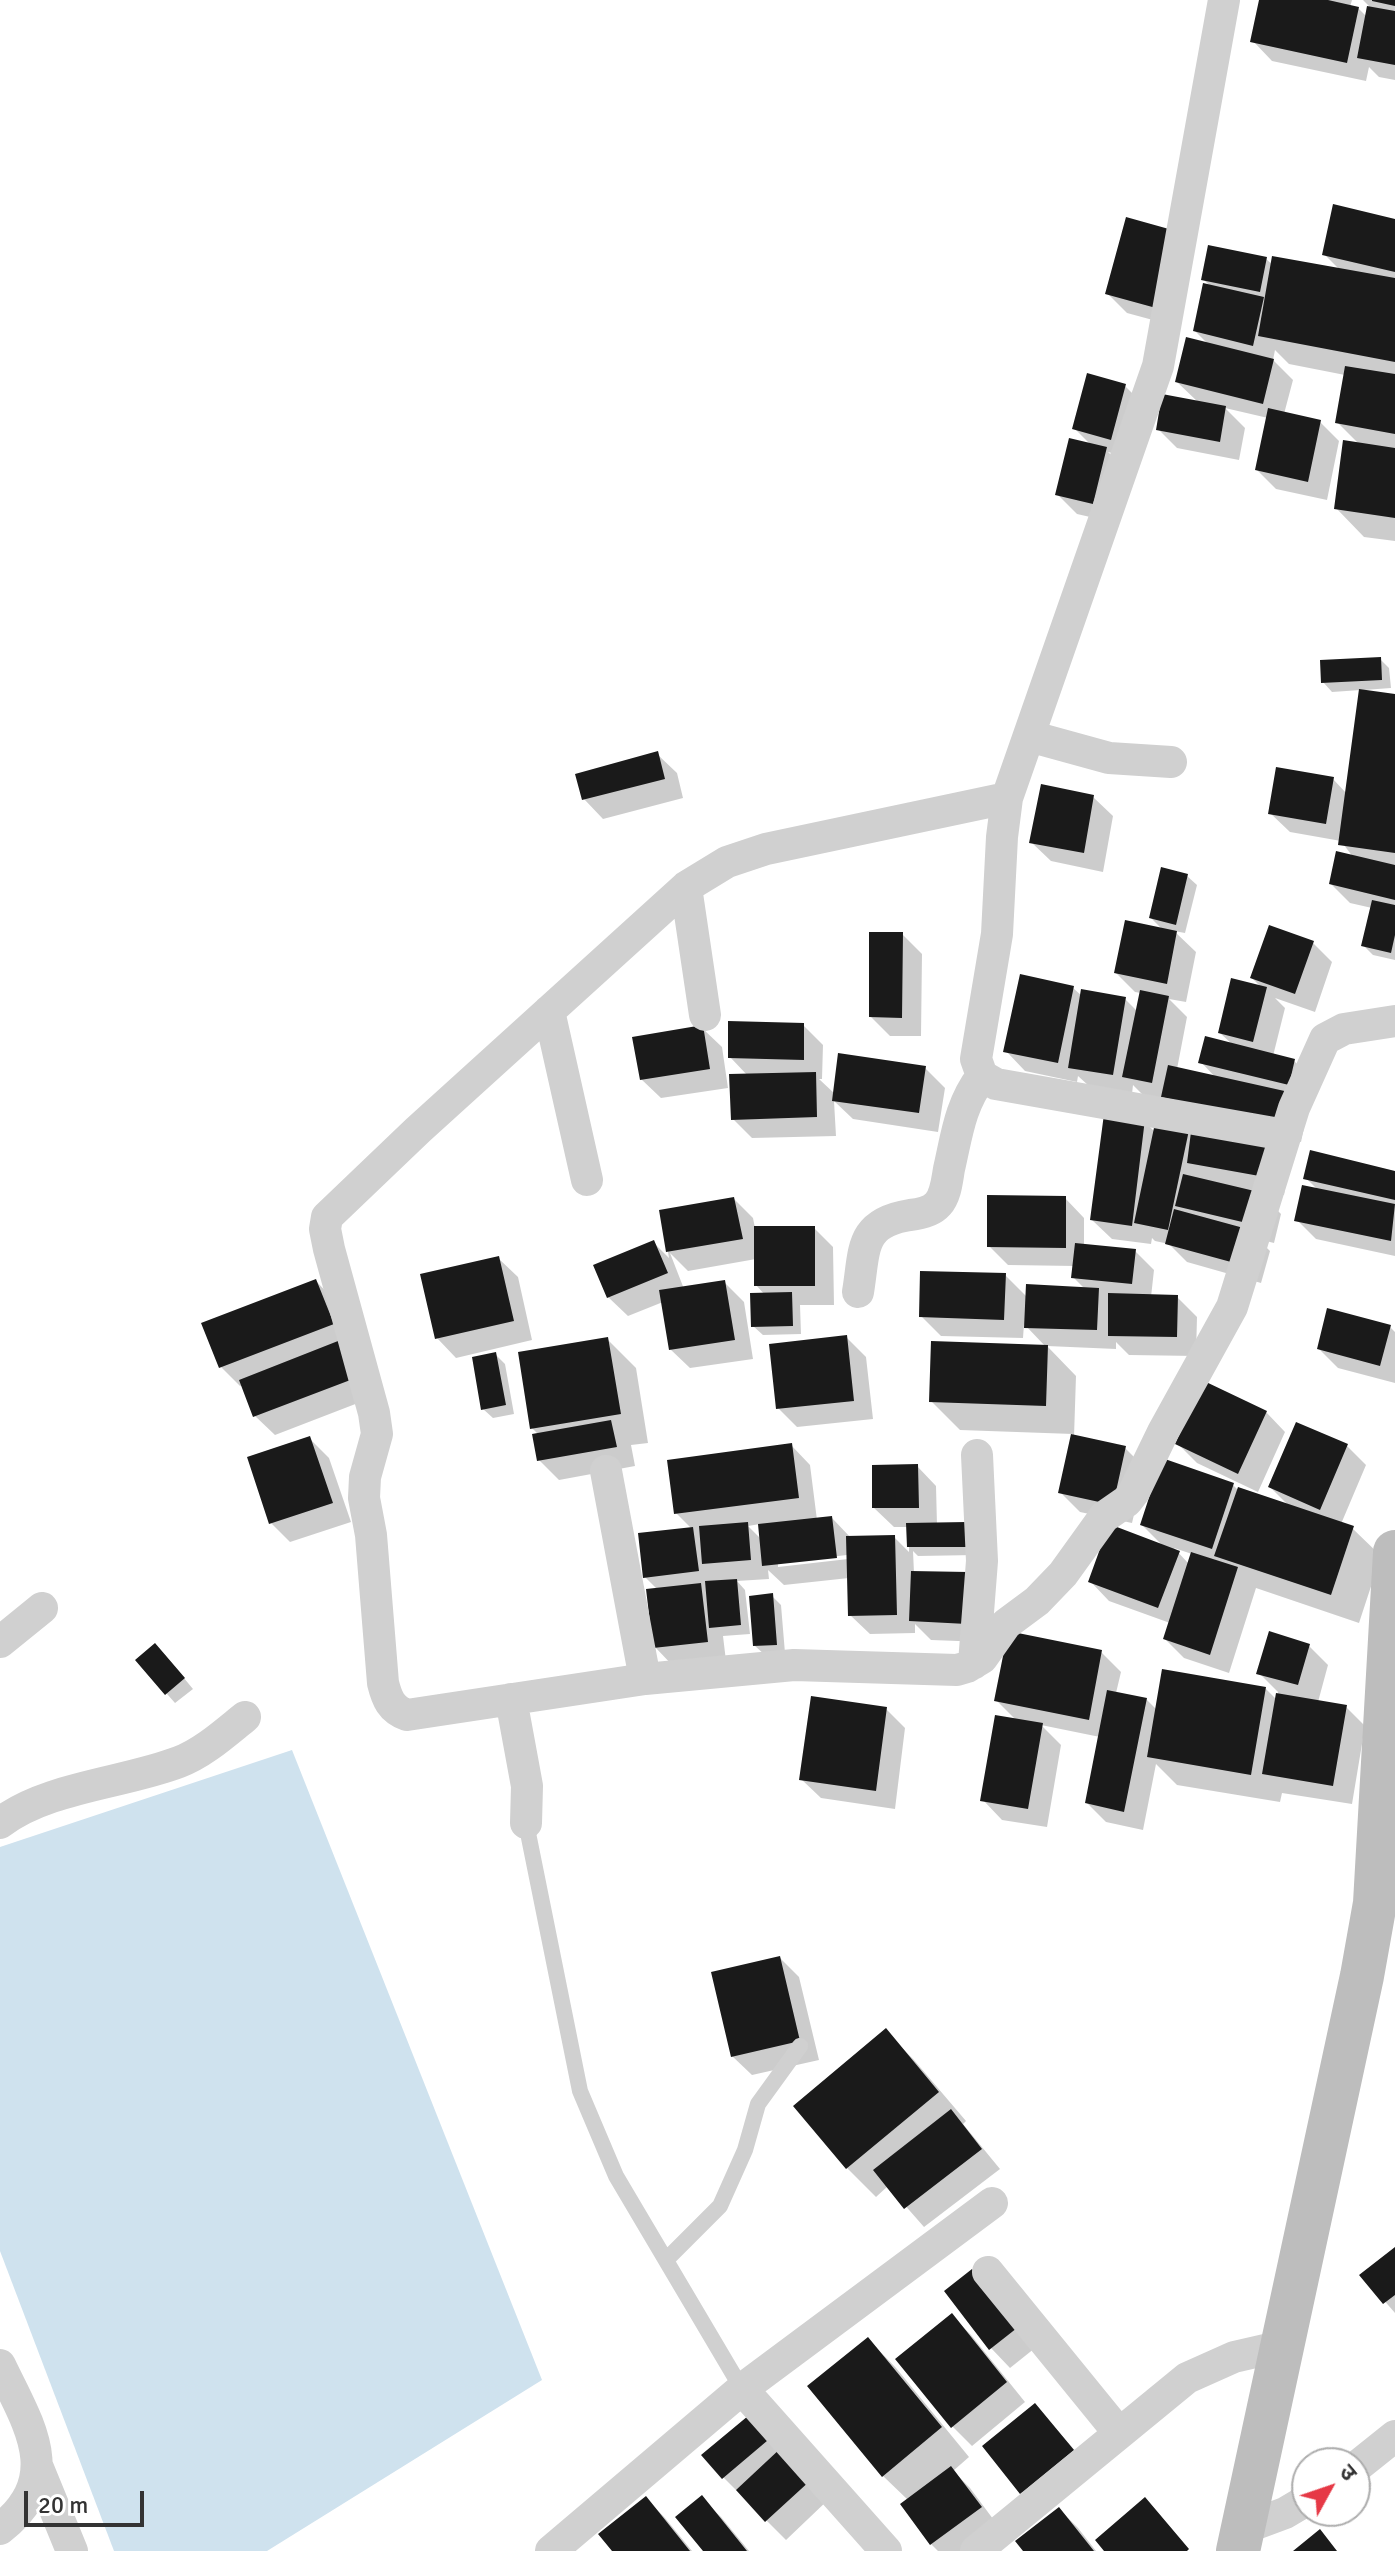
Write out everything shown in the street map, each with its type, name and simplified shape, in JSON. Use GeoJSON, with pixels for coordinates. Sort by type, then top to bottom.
{"type":"FeatureCollection","features":[{"type":"Feature","properties":{"kind":"street"},"geometry":{"type":"LineString","coordinates":[[1224,0],[1158,366],[1007,798],[997,934],[976,1059],[982,1076],[996,1084],[1285,1135]]}},
{"type":"Feature","properties":{"kind":"street"},"geometry":{"type":"LineString","coordinates":[[1029,736],[1109,758],[1171,762]]}},
{"type":"Feature","properties":{"kind":"street"},"geometry":{"type":"LineString","coordinates":[[1007,798],[766,849],[727,862],[686,887],[327,1217],[325,1229],[374,1413],[377,1434],[365,1477],[364,1498],[371,1535],[383,1683],[387,1698],[398,1711],[407,1715],[645,1679],[794,1665],[957,1670],[982,1658],[1006,1624],[1037,1601],[1063,1574],[1104,1517],[1127,1501],[1134,1492],[1232,1307],[1285,1135],[1325,1039],[1344,1029],[1395,1021]]}},
{"type":"Feature","properties":{"kind":"street"},"geometry":{"type":"LineString","coordinates":[[686,887],[705,1015]]}},
{"type":"Feature","properties":{"kind":"street"},"geometry":{"type":"LineString","coordinates":[[549,1011],[587,1180]]}},
{"type":"Feature","properties":{"kind":"street"},"geometry":{"type":"LineString","coordinates":[[858,1292],[866,1243],[874,1229],[888,1219],[923,1213],[937,1205],[944,1192],[968,1094],[982,1076]]}},
{"type":"Feature","properties":{"kind":"street"},"geometry":{"type":"LineString","coordinates":[[974,1663],[982,1561],[977,1455]]}},
{"type":"Feature","properties":{"kind":"street"},"geometry":{"type":"LineString","coordinates":[[606,1471],[645,1679]]}},
{"type":"Feature","properties":{"kind":"street"},"geometry":{"type":"LineString","coordinates":[[1240,2540],[1362,1976],[1375,1903],[1395,1552]]}},
{"type":"Feature","properties":{"kind":"street"},"geometry":{"type":"LineString","coordinates":[[0,1642],[42,1608]]}},
{"type":"Feature","properties":{"kind":"street"},"geometry":{"type":"LineString","coordinates":[[511,1699],[527,1786],[526,1823]]}},
{"type":"Feature","properties":{"kind":"street"},"geometry":{"type":"LineString","coordinates":[[0,1823],[13,1813],[44,1800],[183,1761],[245,1717]]}},
{"type":"Feature","properties":{"kind":"street"},"geometry":{"type":"LineString","coordinates":[[551,2551],[742,2389],[992,2203]]}},
{"type":"Feature","properties":{"kind":"street"},"geometry":{"type":"LineString","coordinates":[[988,2272],[1119,2433]]}},
{"type":"Feature","properties":{"kind":"street"},"geometry":{"type":"LineString","coordinates":[[976,2551],[1187,2378],[1234,2357],[1282,2346]]}},
{"type":"Feature","properties":{"kind":"street"},"geometry":{"type":"LineString","coordinates":[[0,2365],[32,2433],[38,2468],[72,2551]]}},
{"type":"Feature","properties":{"kind":"street"},"geometry":{"type":"LineString","coordinates":[[742,2389],[886,2551]]}},
{"type":"Feature","properties":{"kind":"street"},"geometry":{"type":"LineString","coordinates":[[1371,2455],[1395,2436]]}},
{"type":"Feature","properties":{"kind":"street"},"geometry":{"type":"LineString","coordinates":[[0,2529],[21,2507],[38,2468]]}},
{"type":"Feature","properties":{"kind":"street"},"geometry":{"type":"LineString","coordinates":[[1240,2540],[1291,2509]]}},
{"type":"Feature","properties":{"kind":"lane"},"geometry":{"type":"LineString","coordinates":[[526,1823],[580,2091],[616,2176],[742,2389]]}},
{"type":"Feature","properties":{"kind":"lane"},"geometry":{"type":"LineString","coordinates":[[666,2260],[720,2206],[745,2150],[758,2104],[800,2046]]}},
{"type":"Feature","properties":{"kind":"water"},"geometry":{"type":"Polygon","coordinates":[[[292,1750],[542,2380],[267,2551],[114,2551],[0,2251],[0,1847],[292,1750]]]}},
{"type":"Feature","properties":{"kind":"building"},"geometry":{"type":"Polygon","coordinates":[[[1259,0],[1328,0],[1359,7],[1347,63],[1250,42],[1259,0]]]}},
{"type":"Feature","properties":{"kind":"building"},"geometry":{"type":"Polygon","coordinates":[[[1395,0],[1395,6],[1372,1],[1395,0]]]}},
{"type":"Feature","properties":{"kind":"building"},"geometry":{"type":"Polygon","coordinates":[[[1367,6],[1395,11],[1395,65],[1357,58],[1367,6]]]}},
{"type":"Feature","properties":{"kind":"building"},"geometry":{"type":"Polygon","coordinates":[[[1333,204],[1395,219],[1395,272],[1322,255],[1333,204]]]}},
{"type":"Feature","properties":{"kind":"building"},"geometry":{"type":"Polygon","coordinates":[[[1126,217],[1176,231],[1156,308],[1105,294],[1126,217]]]}},
{"type":"Feature","properties":{"kind":"building"},"geometry":{"type":"Polygon","coordinates":[[[1208,245],[1267,257],[1260,292],[1201,280],[1208,245]]]}},
{"type":"Feature","properties":{"kind":"building"},"geometry":{"type":"Polygon","coordinates":[[[1272,256],[1395,278],[1395,362],[1258,336],[1272,256]]]}},
{"type":"Feature","properties":{"kind":"building"},"geometry":{"type":"Polygon","coordinates":[[[1203,283],[1264,297],[1253,346],[1193,331],[1203,283]]]}},
{"type":"Feature","properties":{"kind":"building"},"geometry":{"type":"Polygon","coordinates":[[[1186,337],[1274,359],[1263,404],[1175,382],[1186,337]]]}},
{"type":"Feature","properties":{"kind":"building"},"geometry":{"type":"Polygon","coordinates":[[[1345,366],[1395,374],[1395,434],[1335,423],[1345,366]]]}},
{"type":"Feature","properties":{"kind":"building"},"geometry":{"type":"Polygon","coordinates":[[[1087,373],[1126,384],[1111,440],[1072,429],[1087,373]]]}},
{"type":"Feature","properties":{"kind":"building"},"geometry":{"type":"Polygon","coordinates":[[[1162,394],[1226,406],[1220,442],[1156,430],[1162,394]]]}},
{"type":"Feature","properties":{"kind":"building"},"geometry":{"type":"Polygon","coordinates":[[[1268,408],[1321,420],[1308,482],[1255,470],[1268,408]]]}},
{"type":"Feature","properties":{"kind":"building"},"geometry":{"type":"Polygon","coordinates":[[[1069,438],[1107,447],[1093,504],[1055,495],[1069,438]]]}},
{"type":"Feature","properties":{"kind":"building"},"geometry":{"type":"Polygon","coordinates":[[[1343,440],[1395,448],[1395,518],[1334,509],[1343,440]]]}},
{"type":"Feature","properties":{"kind":"building"},"geometry":{"type":"Polygon","coordinates":[[[1381,657],[1382,680],[1321,683],[1320,660],[1381,657]]]}},
{"type":"Feature","properties":{"kind":"building"},"geometry":{"type":"Polygon","coordinates":[[[1359,689],[1395,694],[1395,853],[1338,845],[1359,689]]]}},
{"type":"Feature","properties":{"kind":"building"},"geometry":{"type":"Polygon","coordinates":[[[658,751],[665,779],[582,800],[575,774],[658,751]]]}},
{"type":"Feature","properties":{"kind":"building"},"geometry":{"type":"Polygon","coordinates":[[[1276,767],[1334,777],[1326,824],[1268,814],[1276,767]]]}},
{"type":"Feature","properties":{"kind":"building"},"geometry":{"type":"Polygon","coordinates":[[[1041,784],[1094,795],[1084,853],[1029,843],[1041,784]]]}},
{"type":"Feature","properties":{"kind":"building"},"geometry":{"type":"Polygon","coordinates":[[[1336,851],[1395,865],[1395,900],[1329,884],[1336,851]]]}},
{"type":"Feature","properties":{"kind":"building"},"geometry":{"type":"Polygon","coordinates":[[[1161,867],[1188,874],[1176,925],[1149,918],[1161,867]]]}},
{"type":"Feature","properties":{"kind":"building"},"geometry":{"type":"Polygon","coordinates":[[[1372,900],[1395,905],[1395,935],[1391,953],[1361,946],[1372,900]]]}},
{"type":"Feature","properties":{"kind":"building"},"geometry":{"type":"Polygon","coordinates":[[[1125,920],[1177,931],[1167,984],[1114,973],[1125,920]]]}},
{"type":"Feature","properties":{"kind":"building"},"geometry":{"type":"Polygon","coordinates":[[[1269,925],[1314,941],[1295,994],[1250,978],[1269,925]]]}},
{"type":"Feature","properties":{"kind":"building"},"geometry":{"type":"Polygon","coordinates":[[[869,932],[903,932],[902,1018],[869,1017],[869,932]]]}},
{"type":"Feature","properties":{"kind":"building"},"geometry":{"type":"Polygon","coordinates":[[[1020,974],[1074,986],[1058,1063],[1003,1052],[1020,974]]]}},
{"type":"Feature","properties":{"kind":"building"},"geometry":{"type":"Polygon","coordinates":[[[1231,978],[1267,987],[1253,1042],[1218,1033],[1231,978]]]}},
{"type":"Feature","properties":{"kind":"building"},"geometry":{"type":"Polygon","coordinates":[[[1081,989],[1126,997],[1113,1075],[1068,1068],[1081,989]]]}},
{"type":"Feature","properties":{"kind":"building"},"geometry":{"type":"Polygon","coordinates":[[[1140,990],[1169,996],[1152,1083],[1122,1077],[1140,990]]]}},
{"type":"Feature","properties":{"kind":"building"},"geometry":{"type":"Polygon","coordinates":[[[728,1021],[804,1023],[804,1060],[728,1058],[728,1021]]]}},
{"type":"Feature","properties":{"kind":"building"},"geometry":{"type":"Polygon","coordinates":[[[703,1025],[710,1069],[640,1080],[632,1037],[703,1025]]]}},
{"type":"Feature","properties":{"kind":"building"},"geometry":{"type":"Polygon","coordinates":[[[1205,1036],[1295,1059],[1289,1085],[1198,1063],[1205,1036]]]}},
{"type":"Feature","properties":{"kind":"building"},"geometry":{"type":"Polygon","coordinates":[[[838,1053],[926,1066],[919,1113],[832,1101],[838,1053]]]}},
{"type":"Feature","properties":{"kind":"building"},"geometry":{"type":"Polygon","coordinates":[[[1168,1065],[1289,1092],[1282,1124],[1161,1097],[1168,1065]]]}},
{"type":"Feature","properties":{"kind":"building"},"geometry":{"type":"Polygon","coordinates":[[[816,1072],[817,1117],[731,1120],[729,1074],[816,1072]]]}},
{"type":"Feature","properties":{"kind":"building"},"geometry":{"type":"Polygon","coordinates":[[[1104,1114],[1145,1119],[1132,1226],[1090,1220],[1104,1114]]]}},
{"type":"Feature","properties":{"kind":"building"},"geometry":{"type":"Polygon","coordinates":[[[1155,1123],[1189,1130],[1168,1230],[1134,1223],[1155,1123]]]}},
{"type":"Feature","properties":{"kind":"building"},"geometry":{"type":"Polygon","coordinates":[[[1191,1132],[1271,1145],[1265,1177],[1187,1163],[1191,1132]]]}},
{"type":"Feature","properties":{"kind":"building"},"geometry":{"type":"Polygon","coordinates":[[[1310,1150],[1395,1171],[1395,1200],[1303,1179],[1310,1150]]]}},
{"type":"Feature","properties":{"kind":"building"},"geometry":{"type":"Polygon","coordinates":[[[1183,1174],[1263,1193],[1255,1225],[1175,1206],[1183,1174]]]}},
{"type":"Feature","properties":{"kind":"building"},"geometry":{"type":"Polygon","coordinates":[[[1302,1185],[1395,1204],[1391,1241],[1294,1221],[1302,1185]]]}},
{"type":"Feature","properties":{"kind":"building"},"geometry":{"type":"Polygon","coordinates":[[[987,1195],[1066,1196],[1066,1248],[987,1247],[987,1195]]]}},
{"type":"Feature","properties":{"kind":"building"},"geometry":{"type":"Polygon","coordinates":[[[734,1197],[743,1239],[666,1252],[659,1210],[734,1197]]]}},
{"type":"Feature","properties":{"kind":"building"},"geometry":{"type":"Polygon","coordinates":[[[1174,1209],[1251,1230],[1242,1265],[1165,1244],[1174,1209]]]}},
{"type":"Feature","properties":{"kind":"building"},"geometry":{"type":"Polygon","coordinates":[[[754,1226],[815,1226],[815,1286],[754,1286],[754,1226]]]}},
{"type":"Feature","properties":{"kind":"building"},"geometry":{"type":"Polygon","coordinates":[[[654,1240],[668,1273],[607,1298],[593,1265],[654,1240]]]}},
{"type":"Feature","properties":{"kind":"building"},"geometry":{"type":"Polygon","coordinates":[[[1075,1243],[1136,1249],[1132,1284],[1071,1278],[1075,1243]]]}},
{"type":"Feature","properties":{"kind":"building"},"geometry":{"type":"Polygon","coordinates":[[[499,1256],[514,1321],[435,1339],[420,1274],[499,1256]]]}},
{"type":"Feature","properties":{"kind":"building"},"geometry":{"type":"Polygon","coordinates":[[[920,1271],[1006,1273],[1004,1320],[919,1317],[920,1271]]]}},
{"type":"Feature","properties":{"kind":"building"},"geometry":{"type":"Polygon","coordinates":[[[316,1279],[334,1324],[219,1368],[201,1323],[316,1279]]]}},
{"type":"Feature","properties":{"kind":"building"},"geometry":{"type":"Polygon","coordinates":[[[725,1280],[735,1340],[669,1350],[659,1290],[725,1280]]]}},
{"type":"Feature","properties":{"kind":"building"},"geometry":{"type":"Polygon","coordinates":[[[1026,1284],[1099,1288],[1097,1330],[1024,1328],[1026,1284]]]}},
{"type":"Feature","properties":{"kind":"building"},"geometry":{"type":"Polygon","coordinates":[[[792,1292],[793,1326],[751,1327],[750,1293],[792,1292]]]}},
{"type":"Feature","properties":{"kind":"building"},"geometry":{"type":"Polygon","coordinates":[[[1108,1293],[1178,1295],[1177,1337],[1108,1336],[1108,1293]]]}},
{"type":"Feature","properties":{"kind":"building"},"geometry":{"type":"Polygon","coordinates":[[[1327,1308],[1391,1325],[1380,1366],[1317,1349],[1327,1308]]]}},
{"type":"Feature","properties":{"kind":"building"},"geometry":{"type":"Polygon","coordinates":[[[847,1335],[854,1401],[776,1409],[769,1344],[847,1335]]]}},
{"type":"Feature","properties":{"kind":"building"},"geometry":{"type":"Polygon","coordinates":[[[608,1337],[621,1414],[530,1429],[518,1352],[608,1337]]]}},
{"type":"Feature","properties":{"kind":"building"},"geometry":{"type":"Polygon","coordinates":[[[338,1341],[353,1379],[253,1417],[239,1380],[338,1341]]]}},
{"type":"Feature","properties":{"kind":"building"},"geometry":{"type":"Polygon","coordinates":[[[931,1341],[1048,1345],[1046,1406],[929,1402],[931,1341]]]}},
{"type":"Feature","properties":{"kind":"building"},"geometry":{"type":"Polygon","coordinates":[[[496,1352],[506,1405],[481,1410],[472,1357],[496,1352]]]}},
{"type":"Feature","properties":{"kind":"building"},"geometry":{"type":"Polygon","coordinates":[[[1204,1381],[1267,1411],[1238,1474],[1175,1444],[1204,1381]]]}},
{"type":"Feature","properties":{"kind":"building"},"geometry":{"type":"Polygon","coordinates":[[[611,1420],[617,1447],[537,1461],[532,1434],[611,1420]]]}},
{"type":"Feature","properties":{"kind":"building"},"geometry":{"type":"Polygon","coordinates":[[[1296,1422],[1348,1444],[1320,1510],[1268,1487],[1296,1422]]]}},
{"type":"Feature","properties":{"kind":"building"},"geometry":{"type":"Polygon","coordinates":[[[1071,1434],[1126,1446],[1113,1505],[1058,1493],[1071,1434]]]}},
{"type":"Feature","properties":{"kind":"building"},"geometry":{"type":"Polygon","coordinates":[[[310,1436],[333,1503],[269,1524],[247,1457],[310,1436]]]}},
{"type":"Feature","properties":{"kind":"building"},"geometry":{"type":"Polygon","coordinates":[[[792,1443],[799,1498],[674,1514],[667,1460],[792,1443]]]}},
{"type":"Feature","properties":{"kind":"building"},"geometry":{"type":"Polygon","coordinates":[[[1162,1458],[1234,1483],[1212,1549],[1140,1525],[1162,1458]]]}},
{"type":"Feature","properties":{"kind":"building"},"geometry":{"type":"Polygon","coordinates":[[[918,1464],[919,1508],[872,1508],[872,1465],[918,1464]]]}},
{"type":"Feature","properties":{"kind":"building"},"geometry":{"type":"Polygon","coordinates":[[[1238,1487],[1354,1526],[1331,1595],[1214,1556],[1238,1487]]]}},
{"type":"Feature","properties":{"kind":"building"},"geometry":{"type":"Polygon","coordinates":[[[832,1516],[837,1558],[762,1566],[758,1524],[832,1516]]]}},
{"type":"Feature","properties":{"kind":"building"},"geometry":{"type":"Polygon","coordinates":[[[748,1522],[751,1560],[702,1564],[699,1526],[748,1522]]]}},
{"type":"Feature","properties":{"kind":"building"},"geometry":{"type":"Polygon","coordinates":[[[967,1522],[968,1547],[907,1547],[906,1523],[967,1522]]]}},
{"type":"Feature","properties":{"kind":"building"},"geometry":{"type":"Polygon","coordinates":[[[1109,1524],[1180,1551],[1158,1608],[1088,1582],[1109,1524]]]}},
{"type":"Feature","properties":{"kind":"building"},"geometry":{"type":"Polygon","coordinates":[[[693,1527],[699,1571],[643,1578],[638,1533],[693,1527]]]}},
{"type":"Feature","properties":{"kind":"building"},"geometry":{"type":"Polygon","coordinates":[[[895,1535],[897,1615],[848,1616],[846,1536],[895,1535]]]}},
{"type":"Feature","properties":{"kind":"building"},"geometry":{"type":"Polygon","coordinates":[[[1191,1552],[1238,1567],[1210,1655],[1163,1639],[1191,1552]]]}},
{"type":"Feature","properties":{"kind":"building"},"geometry":{"type":"Polygon","coordinates":[[[911,1571],[968,1572],[967,1624],[909,1621],[911,1571]]]}},
{"type":"Feature","properties":{"kind":"building"},"geometry":{"type":"Polygon","coordinates":[[[737,1579],[741,1625],[709,1628],[705,1581],[737,1579]]]}},
{"type":"Feature","properties":{"kind":"building"},"geometry":{"type":"Polygon","coordinates":[[[701,1583],[708,1642],[653,1648],[646,1589],[701,1583]]]}},
{"type":"Feature","properties":{"kind":"building"},"geometry":{"type":"Polygon","coordinates":[[[773,1593],[777,1645],[753,1646],[749,1596],[773,1593]]]}},
{"type":"Feature","properties":{"kind":"building"},"geometry":{"type":"Polygon","coordinates":[[[1008,1631],[1102,1650],[1089,1720],[994,1701],[1008,1631]]]}},
{"type":"Feature","properties":{"kind":"building"},"geometry":{"type":"Polygon","coordinates":[[[1269,1631],[1310,1644],[1298,1685],[1256,1674],[1269,1631]]]}},
{"type":"Feature","properties":{"kind":"building"},"geometry":{"type":"Polygon","coordinates":[[[155,1643],[185,1678],[165,1695],[135,1660],[155,1643]]]}},
{"type":"Feature","properties":{"kind":"building"},"geometry":{"type":"Polygon","coordinates":[[[1162,1669],[1266,1687],[1251,1775],[1147,1757],[1162,1669]]]}},
{"type":"Feature","properties":{"kind":"building"},"geometry":{"type":"Polygon","coordinates":[[[1107,1690],[1147,1698],[1124,1812],[1085,1803],[1107,1690]]]}},
{"type":"Feature","properties":{"kind":"building"},"geometry":{"type":"Polygon","coordinates":[[[1276,1693],[1347,1705],[1333,1786],[1262,1774],[1276,1693]]]}},
{"type":"Feature","properties":{"kind":"building"},"geometry":{"type":"Polygon","coordinates":[[[811,1696],[887,1707],[876,1791],[799,1780],[811,1696]]]}},
{"type":"Feature","properties":{"kind":"building"},"geometry":{"type":"Polygon","coordinates":[[[995,1715],[1043,1723],[1028,1809],[980,1801],[995,1715]]]}},
{"type":"Feature","properties":{"kind":"building"},"geometry":{"type":"Polygon","coordinates":[[[780,1956],[800,2041],[731,2057],[711,1972],[780,1956]]]}},
{"type":"Feature","properties":{"kind":"building"},"geometry":{"type":"Polygon","coordinates":[[[886,2028],[939,2092],[846,2169],[793,2106],[886,2028]]]}},
{"type":"Feature","properties":{"kind":"building"},"geometry":{"type":"Polygon","coordinates":[[[951,2109],[982,2149],[904,2209],[873,2170],[951,2109]]]}},
{"type":"Feature","properties":{"kind":"building"},"geometry":{"type":"Polygon","coordinates":[[[1395,2247],[1395,2295],[1383,2304],[1359,2275],[1395,2247]]]}},
{"type":"Feature","properties":{"kind":"building"},"geometry":{"type":"Polygon","coordinates":[[[972,2269],[1017,2328],[989,2350],[944,2291],[972,2269]]]}},
{"type":"Feature","properties":{"kind":"building"},"geometry":{"type":"Polygon","coordinates":[[[952,2313],[1007,2382],[951,2428],[895,2359],[952,2313]]]}},
{"type":"Feature","properties":{"kind":"building"},"geometry":{"type":"Polygon","coordinates":[[[868,2337],[942,2427],[882,2477],[807,2386],[868,2337]]]}},
{"type":"Feature","properties":{"kind":"building"},"geometry":{"type":"Polygon","coordinates":[[[1035,2403],[1074,2450],[1020,2494],[982,2446],[1035,2403]]]}},
{"type":"Feature","properties":{"kind":"building"},"geometry":{"type":"Polygon","coordinates":[[[754,2411],[774,2435],[722,2479],[701,2455],[754,2411]]]}},
{"type":"Feature","properties":{"kind":"building"},"geometry":{"type":"Polygon","coordinates":[[[782,2447],[812,2479],[765,2522],[736,2490],[782,2447]]]}},
{"type":"Feature","properties":{"kind":"building"},"geometry":{"type":"Polygon","coordinates":[[[951,2466],[982,2507],[930,2545],[900,2504],[951,2466]]]}},
{"type":"Feature","properties":{"kind":"building"},"geometry":{"type":"Polygon","coordinates":[[[702,2495],[747,2551],[703,2551],[675,2517],[702,2495]]]}},
{"type":"Feature","properties":{"kind":"building"},"geometry":{"type":"Polygon","coordinates":[[[646,2496],[690,2551],[612,2551],[598,2534],[646,2496]]]}},
{"type":"Feature","properties":{"kind":"building"},"geometry":{"type":"Polygon","coordinates":[[[1145,2497],[1189,2549],[1187,2551],[1104,2551],[1095,2540],[1145,2497]]]}},
{"type":"Feature","properties":{"kind":"building"},"geometry":{"type":"Polygon","coordinates":[[[1059,2507],[1094,2551],[1023,2551],[1015,2541],[1059,2507]]]}},
{"type":"Feature","properties":{"kind":"building"},"geometry":{"type":"Polygon","coordinates":[[[1320,2529],[1337,2551],[1293,2551],[1320,2529]]]}}]}
